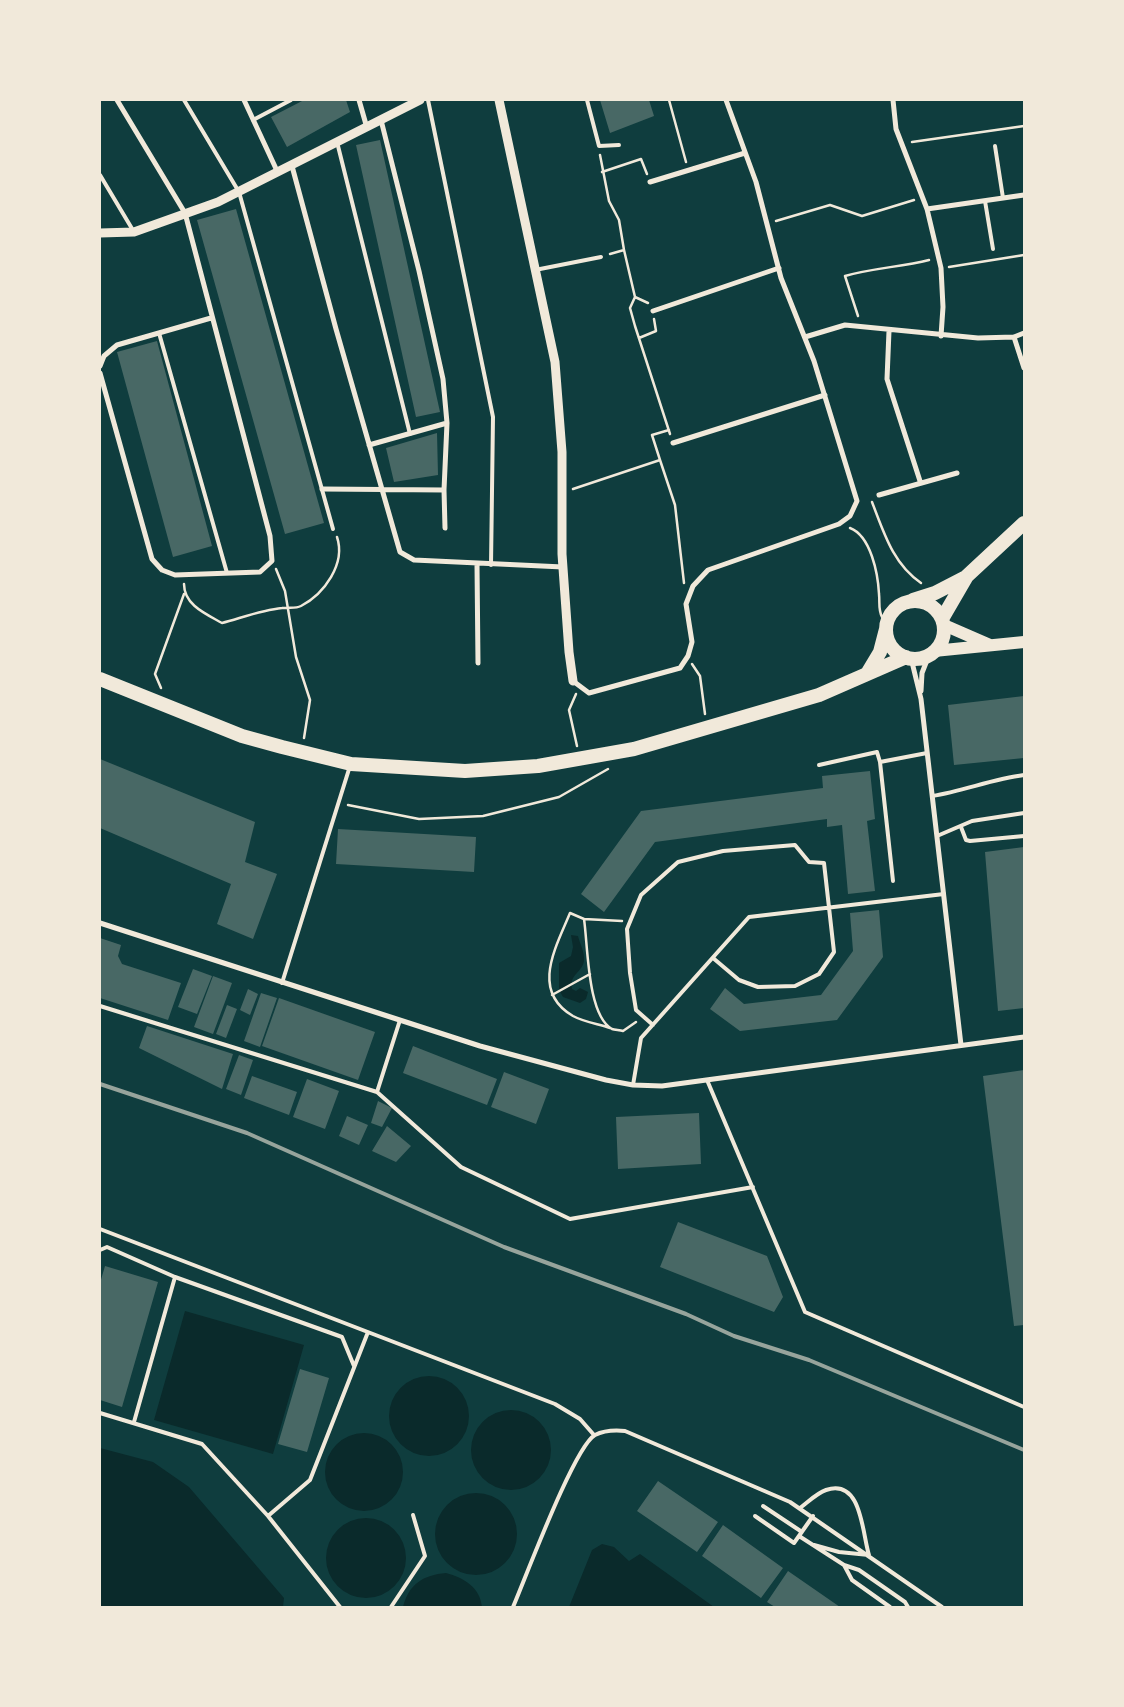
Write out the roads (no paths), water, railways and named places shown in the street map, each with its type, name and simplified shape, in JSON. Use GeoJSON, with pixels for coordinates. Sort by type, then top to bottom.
{"type":"FeatureCollection","features":[{"type":"Feature","properties":{"kind":"highway"},"geometry":{"type":"LineString","coordinates":[[868,672],[880,652],[887,626],[894,611],[906,602],[935,593],[967,576],[1024,523]]}},
{"type":"Feature","properties":{"kind":"highway"},"geometry":{"type":"LineString","coordinates":[[100,679],[242,736],[351,764],[465,770],[538,766],[634,749],[707,729],[819,695],[868,672],[908,657],[931,653],[940,644],[943,622],[967,576]]}},
{"type":"Feature","properties":{"kind":"highway"},"geometry":{"type":"LineString","coordinates":[[906,602],[924,602],[938,612],[943,622]]}},
{"type":"Feature","properties":{"kind":"highway"},"geometry":{"type":"LineString","coordinates":[[887,626],[891,644],[897,652],[908,657]]}},
{"type":"Feature","properties":{"kind":"main road"},"geometry":{"type":"LineString","coordinates":[[943,622],[990,645]]}},
{"type":"Feature","properties":{"kind":"main road"},"geometry":{"type":"LineString","coordinates":[[931,653],[1024,642]]}},
{"type":"Feature","properties":{"kind":"street"},"geometry":{"type":"LineString","coordinates":[[100,373],[152,559],[162,570],[175,575],[260,572],[272,561],[270,536],[211,318],[185,213],[117,100]]}},
{"type":"Feature","properties":{"kind":"street"},"geometry":{"type":"LineString","coordinates":[[244,100],[278,173]]}},
{"type":"Feature","properties":{"kind":"street"},"geometry":{"type":"LineString","coordinates":[[359,100],[367,128]]}},
{"type":"Feature","properties":{"kind":"street"},"geometry":{"type":"LineString","coordinates":[[100,233],[134,232],[218,202],[420,100]]}},
{"type":"Feature","properties":{"kind":"street"},"geometry":{"type":"LineString","coordinates":[[499,100],[555,362],[562,452],[563,567],[569,652],[576,683],[589,693],[680,668],[688,656],[692,642],[686,604],[694,586],[708,570],[839,524],[850,516],[857,501],[825,395],[779,268],[745,153],[726,100]]}},
{"type":"Feature","properties":{"kind":"street"},"geometry":{"type":"LineString","coordinates":[[893,100],[896,128],[927,209],[941,268],[943,307],[941,336]]}},
{"type":"Feature","properties":{"kind":"street"},"geometry":{"type":"LineString","coordinates":[[382,120],[443,379],[447,423],[444,490],[445,528]]}},
{"type":"Feature","properties":{"kind":"street"},"geometry":{"type":"LineString","coordinates":[[650,182],[745,153]]}},
{"type":"Feature","properties":{"kind":"street"},"geometry":{"type":"LineString","coordinates":[[292,166],[400,552],[414,560],[491,566],[563,567]]}},
{"type":"Feature","properties":{"kind":"street"},"geometry":{"type":"LineString","coordinates":[[927,209],[1024,195]]}},
{"type":"Feature","properties":{"kind":"street"},"geometry":{"type":"LineString","coordinates":[[653,311],[779,268]]}},
{"type":"Feature","properties":{"kind":"street"},"geometry":{"type":"LineString","coordinates":[[100,366],[104,356],[116,345],[211,318]]}},
{"type":"Feature","properties":{"kind":"street"},"geometry":{"type":"LineString","coordinates":[[805,337],[845,325],[941,336],[978,338],[1014,337],[1024,333]]}},
{"type":"Feature","properties":{"kind":"street"},"geometry":{"type":"LineString","coordinates":[[889,330],[887,379],[920,481]]}},
{"type":"Feature","properties":{"kind":"street"},"geometry":{"type":"LineString","coordinates":[[1014,337],[1024,368]]}},
{"type":"Feature","properties":{"kind":"street"},"geometry":{"type":"LineString","coordinates":[[673,443],[825,395]]}},
{"type":"Feature","properties":{"kind":"street"},"geometry":{"type":"LineString","coordinates":[[369,445],[447,423]]}},
{"type":"Feature","properties":{"kind":"street"},"geometry":{"type":"LineString","coordinates":[[879,495],[920,481],[956,473]]}},
{"type":"Feature","properties":{"kind":"street"},"geometry":{"type":"LineString","coordinates":[[322,489],[444,490]]}},
{"type":"Feature","properties":{"kind":"street"},"geometry":{"type":"LineString","coordinates":[[477,565],[478,663]]}},
{"type":"Feature","properties":{"kind":"street"},"geometry":{"type":"LineString","coordinates":[[931,653],[922,673],[921,699],[960,1045]]}},
{"type":"Feature","properties":{"kind":"street"},"geometry":{"type":"LineString","coordinates":[[908,657],[921,699]]}},
{"type":"Feature","properties":{"kind":"street"},"geometry":{"type":"LineString","coordinates":[[100,923],[480,1046],[633,1085],[662,1086],[1024,1037]]}},
{"type":"Feature","properties":{"kind":"lane"},"geometry":{"type":"LineString","coordinates":[[184,100],[239,192],[334,529]]}},
{"type":"Feature","properties":{"kind":"lane"},"geometry":{"type":"LineString","coordinates":[[253,120],[291,100]]}},
{"type":"Feature","properties":{"kind":"lane"},"geometry":{"type":"LineString","coordinates":[[428,100],[493,417],[491,566]]}},
{"type":"Feature","properties":{"kind":"lane"},"geometry":{"type":"LineString","coordinates":[[587,100],[599,146],[619,145]]}},
{"type":"Feature","properties":{"kind":"lane"},"geometry":{"type":"LineString","coordinates":[[338,142],[410,434]]}},
{"type":"Feature","properties":{"kind":"lane"},"geometry":{"type":"LineString","coordinates":[[995,146],[1003,198]]}},
{"type":"Feature","properties":{"kind":"lane"},"geometry":{"type":"LineString","coordinates":[[100,175],[134,232]]}},
{"type":"Feature","properties":{"kind":"lane"},"geometry":{"type":"LineString","coordinates":[[985,200],[993,249]]}},
{"type":"Feature","properties":{"kind":"lane"},"geometry":{"type":"LineString","coordinates":[[535,270],[601,257]]}},
{"type":"Feature","properties":{"kind":"lane"},"geometry":{"type":"LineString","coordinates":[[159,333],[227,573]]}},
{"type":"Feature","properties":{"kind":"lane"},"geometry":{"type":"LineString","coordinates":[[819,765],[877,752],[880,762],[894,881]]}},
{"type":"Feature","properties":{"kind":"lane"},"geometry":{"type":"LineString","coordinates":[[880,762],[927,753]]}},
{"type":"Feature","properties":{"kind":"lane"},"geometry":{"type":"LineString","coordinates":[[282,983],[351,764]]}},
{"type":"Feature","properties":{"kind":"lane"},"geometry":{"type":"LineString","coordinates":[[932,796],[954,793],[985,782],[1024,775]]}},
{"type":"Feature","properties":{"kind":"lane"},"geometry":{"type":"LineString","coordinates":[[937,836],[972,821],[1024,813]]}},
{"type":"Feature","properties":{"kind":"lane"},"geometry":{"type":"LineString","coordinates":[[961,827],[966,840],[970,841],[1024,836]]}},
{"type":"Feature","properties":{"kind":"lane"},"geometry":{"type":"LineString","coordinates":[[653,1025],[636,1010],[630,973],[627,929],[642,895],[678,862],[723,851],[764,846],[795,845],[809,862],[824,863],[834,952],[819,974],[795,986],[758,987],[739,980],[713,958]]}},
{"type":"Feature","properties":{"kind":"lane"},"geometry":{"type":"LineString","coordinates":[[633,1085],[641,1038],[749,917],[944,894]]}},
{"type":"Feature","properties":{"kind":"lane"},"geometry":{"type":"LineString","coordinates":[[100,1006],[377,1092],[462,1167],[570,1218],[753,1187]]}},
{"type":"Feature","properties":{"kind":"lane"},"geometry":{"type":"LineString","coordinates":[[377,1092],[400,1020]]}},
{"type":"Feature","properties":{"kind":"lane"},"geometry":{"type":"LineString","coordinates":[[707,1080],[806,1312],[1024,1407]]}},
{"type":"Feature","properties":{"kind":"lane"},"geometry":{"type":"LineString","coordinates":[[100,1229],[555,1404],[580,1419],[594,1435]]}},
{"type":"Feature","properties":{"kind":"lane"},"geometry":{"type":"LineString","coordinates":[[100,1250],[107,1247],[175,1277],[342,1338],[354,1366]]}},
{"type":"Feature","properties":{"kind":"lane"},"geometry":{"type":"LineString","coordinates":[[134,1422],[175,1277]]}},
{"type":"Feature","properties":{"kind":"lane"},"geometry":{"type":"LineString","coordinates":[[268,1516],[310,1480],[368,1332]]}},
{"type":"Feature","properties":{"kind":"lane"},"geometry":{"type":"LineString","coordinates":[[100,1413],[202,1444],[268,1516],[340,1607]]}},
{"type":"Feature","properties":{"kind":"lane"},"geometry":{"type":"LineString","coordinates":[[513,1607],[576,1457],[594,1435],[613,1429],[625,1432],[800,1508],[869,1554],[942,1607]]}},
{"type":"Feature","properties":{"kind":"lane"},"geometry":{"type":"LineString","coordinates":[[800,1508],[824,1490],[842,1490],[850,1494],[859,1508],[869,1554]]}},
{"type":"Feature","properties":{"kind":"lane"},"geometry":{"type":"LineString","coordinates":[[763,1506],[814,1546],[844,1565],[859,1570],[905,1602],[908,1607]]}},
{"type":"Feature","properties":{"kind":"lane"},"geometry":{"type":"LineString","coordinates":[[391,1607],[425,1556],[413,1515]]}},
{"type":"Feature","properties":{"kind":"lane"},"geometry":{"type":"LineString","coordinates":[[755,1516],[794,1543],[813,1516]]}},
{"type":"Feature","properties":{"kind":"lane"},"geometry":{"type":"LineString","coordinates":[[814,1546],[839,1552],[869,1554]]}},
{"type":"Feature","properties":{"kind":"lane"},"geometry":{"type":"LineString","coordinates":[[844,1565],[852,1580],[890,1607]]}},
{"type":"Feature","properties":{"kind":"water"},"geometry":{"type":"Polygon","coordinates":[[[571,935],[578,936],[584,955],[583,965],[572,980],[572,989],[576,991],[580,988],[588,992],[586,999],[580,1003],[563,997],[559,990],[559,963],[571,956],[573,947],[571,935]]]}},
{"type":"Feature","properties":{"kind":"water"},"geometry":{"type":"Polygon","coordinates":[[[185,1311],[304,1345],[273,1454],[154,1420],[185,1311]]]}},
{"type":"Feature","properties":{"kind":"water"},"geometry":{"type":"Polygon","coordinates":[[[429,1376],[444,1379],[457,1388],[466,1401],[469,1416],[466,1431],[457,1444],[444,1453],[429,1456],[414,1453],[401,1444],[392,1431],[389,1416],[392,1401],[401,1388],[414,1379],[429,1376]]]}},
{"type":"Feature","properties":{"kind":"water"},"geometry":{"type":"Polygon","coordinates":[[[511,1410],[526,1413],[539,1422],[548,1435],[551,1450],[548,1465],[539,1478],[526,1487],[511,1490],[496,1487],[483,1478],[474,1465],[471,1450],[474,1435],[483,1422],[496,1413],[511,1410]]]}},
{"type":"Feature","properties":{"kind":"water"},"geometry":{"type":"Polygon","coordinates":[[[356,1433],[372,1433],[386,1439],[397,1450],[403,1464],[403,1480],[397,1494],[386,1505],[372,1511],[356,1511],[342,1505],[331,1494],[325,1480],[325,1464],[331,1450],[342,1439],[356,1433]]]}},
{"type":"Feature","properties":{"kind":"water"},"geometry":{"type":"Polygon","coordinates":[[[100,1448],[153,1462],[189,1487],[284,1598],[283,1607],[100,1607],[100,1448]]]}},
{"type":"Feature","properties":{"kind":"water"},"geometry":{"type":"Polygon","coordinates":[[[476,1493],[492,1496],[505,1505],[514,1518],[517,1534],[514,1550],[505,1563],[492,1572],[476,1575],[460,1572],[447,1563],[438,1550],[435,1534],[438,1518],[447,1505],[460,1496],[476,1493]]]}},
{"type":"Feature","properties":{"kind":"water"},"geometry":{"type":"Polygon","coordinates":[[[358,1518],[374,1518],[395,1529],[406,1550],[406,1566],[395,1587],[374,1598],[358,1598],[344,1592],[332,1580],[326,1566],[326,1550],[332,1536],[344,1524],[358,1518]]]}},
{"type":"Feature","properties":{"kind":"water"},"geometry":{"type":"Polygon","coordinates":[[[602,1544],[614,1547],[629,1561],[640,1554],[714,1607],[569,1607],[592,1550],[602,1544]]]}},
{"type":"Feature","properties":{"kind":"water"},"geometry":{"type":"Polygon","coordinates":[[[446,1573],[470,1584],[478,1594],[482,1607],[403,1607],[409,1592],[418,1582],[430,1576],[446,1573]]]}},
{"type":"Feature","properties":{"kind":"railway"},"geometry":{"type":"LineString","coordinates":[[100,1084],[247,1133],[504,1247],[686,1314],[734,1336],[809,1360],[1024,1450]]}}]}
